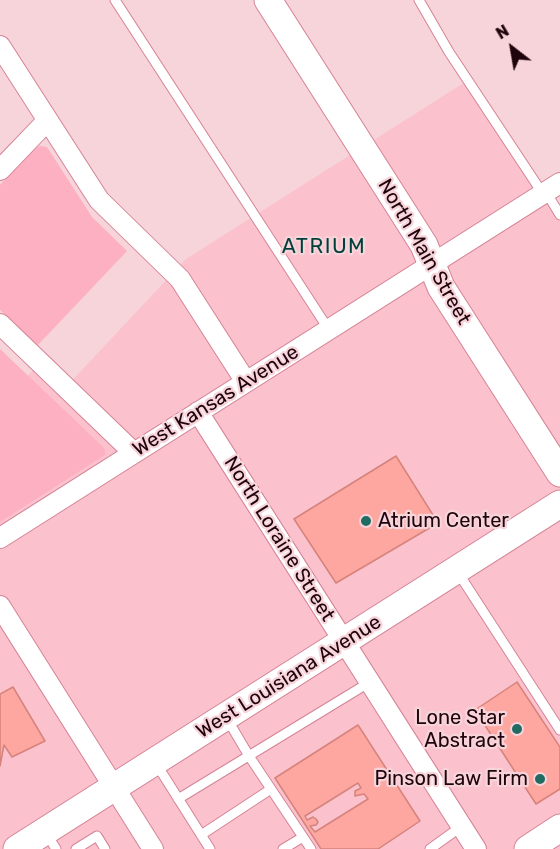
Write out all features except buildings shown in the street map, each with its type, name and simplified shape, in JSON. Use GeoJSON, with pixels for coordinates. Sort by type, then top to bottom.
{"type":"FeatureCollection","features":[{"type":"Feature","properties":{"kind":"street","name":"North Main Street"},"geometry":{"type":"LineString","coordinates":[[268,0],[424,245],[441,287],[560,473]]}},
{"type":"Feature","properties":{"kind":"street"},"geometry":{"type":"LineString","coordinates":[[0,46],[99,200],[180,279],[246,382]]}},
{"type":"Feature","properties":{"kind":"street"},"geometry":{"type":"LineString","coordinates":[[3,160],[47,121]]}},
{"type":"Feature","properties":{"kind":"street","name":"West Kansas Avenue"},"geometry":{"type":"LineString","coordinates":[[0,538],[550,190]]}},
{"type":"Feature","properties":{"kind":"street"},"geometry":{"type":"LineString","coordinates":[[0,324],[134,453]]}},
{"type":"Feature","properties":{"kind":"street","name":"North Loraine Street"},"geometry":{"type":"LineString","coordinates":[[198,412],[476,849]]}},
{"type":"Feature","properties":{"kind":"street","name":"West Louisiana Avenue"},"geometry":{"type":"LineString","coordinates":[[17,849],[50,840],[114,787],[560,504]]}},
{"type":"Feature","properties":{"kind":"street"},"geometry":{"type":"LineString","coordinates":[[0,606],[153,849]]}},
{"type":"Feature","properties":{"kind":"street"},"geometry":{"type":"LineString","coordinates":[[528,849],[560,828]]}},
{"type":"Feature","properties":{"kind":"lane"},"geometry":{"type":"LineString","coordinates":[[115,0],[329,330]]}},
{"type":"Feature","properties":{"kind":"lane"},"geometry":{"type":"LineString","coordinates":[[419,0],[448,52],[550,190],[560,215]]}},
{"type":"Feature","properties":{"kind":"lane"},"geometry":{"type":"LineString","coordinates":[[457,570],[560,730]]}},
{"type":"Feature","properties":{"kind":"lane"},"geometry":{"type":"LineString","coordinates":[[178,799],[370,682]]}},
{"type":"Feature","properties":{"kind":"lane"},"geometry":{"type":"LineString","coordinates":[[226,716],[249,756],[311,849]]}},
{"type":"Feature","properties":{"kind":"lane"},"geometry":{"type":"LineString","coordinates":[[155,761],[210,849]]}},
{"type":"Feature","properties":{"kind":"lane"},"geometry":{"type":"LineString","coordinates":[[201,835],[271,789]]}},
{"type":"Feature","properties":{"kind":"lane"},"geometry":{"type":"LineString","coordinates":[[430,849],[462,826]]}},
{"type":"Feature","properties":{"kind":"lane"},"geometry":{"type":"LineString","coordinates":[[76,849],[97,836],[105,849]]}},
{"type":"Feature","properties":{"kind":"lane"},"geometry":{"type":"LineString","coordinates":[[283,849],[303,837]]}},
{"type":"Feature","properties":{"kind":"shaded area"},"geometry":{"type":"Polygon","coordinates":[[[470,79],[560,222],[560,849],[0,849],[0,405],[40,363],[66,387],[186,259],[470,79]]]}},
{"type":"Feature","properties":{"kind":"shaded area"},"geometry":{"type":"Polygon","coordinates":[[[47,147],[92,217],[127,251],[37,346],[0,310],[0,185],[35,148],[47,147]]]}},
{"type":"Feature","properties":{"kind":"shaded area"},"geometry":{"type":"Polygon","coordinates":[[[0,349],[102,446],[105,455],[0,522],[0,349]]]}},
{"type":"Feature","properties":{"kind":"place","name":"Atrium Center"},"geometry":{"type":"Point","coordinates":[366,521]}},
{"type":"Feature","properties":{"kind":"place","name":"Lone Star Abstract"},"geometry":{"type":"Point","coordinates":[517,729]}},
{"type":"Feature","properties":{"kind":"place","name":"Pinson Law Firm"},"geometry":{"type":"Point","coordinates":[540,779]}},
{"type":"Feature","properties":{"kind":"district","name":"ATRIUM"},"geometry":{"type":"Point","coordinates":[324,247]}}]}
